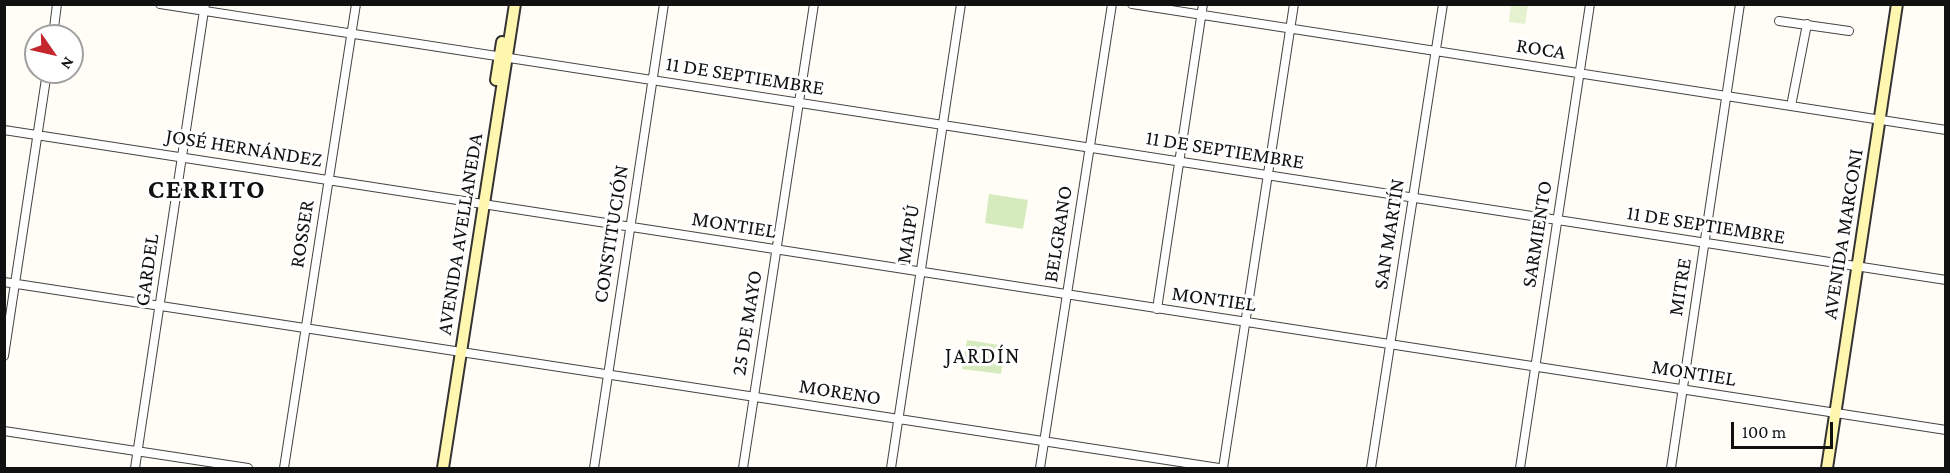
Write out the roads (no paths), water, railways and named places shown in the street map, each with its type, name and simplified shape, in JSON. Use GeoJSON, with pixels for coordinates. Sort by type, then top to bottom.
{"type":"FeatureCollection","features":[{"type":"Feature","properties":{"kind":"main road","name":"AVENIDA AVELLANEDA"},"geometry":{"type":"LineString","coordinates":[[437,468],[481,204],[503,57],[508,4]]}},
{"type":"Feature","properties":{"kind":"main road","name":"AVENIDA AVELLANEDA"},"geometry":{"type":"LineString","coordinates":[[503,57],[515,4]]}},
{"type":"Feature","properties":{"kind":"main road","name":"AVENIDA MARCONI"},"geometry":{"type":"LineString","coordinates":[[1827,468],[1897,4]]}},
{"type":"Feature","properties":{"kind":"main road","name":"AVENIDA AVELLANEDA"},"geometry":{"type":"LineString","coordinates":[[443,468],[458,352]]}},
{"type":"Feature","properties":{"kind":"street"},"geometry":{"type":"LineString","coordinates":[[54,24],[57,4]]}},
{"type":"Feature","properties":{"kind":"street","name":"11 DE SEPTIEMBRE"},"geometry":{"type":"LineString","coordinates":[[160,4],[205,8],[351,34],[1946,280]]}},
{"type":"Feature","properties":{"kind":"street","name":"ROSSER"},"geometry":{"type":"LineString","coordinates":[[284,468],[356,4]]}},
{"type":"Feature","properties":{"kind":"street","name":"CONSTITUCIÓN"},"geometry":{"type":"LineString","coordinates":[[594,468],[664,4]]}},
{"type":"Feature","properties":{"kind":"street","name":"25 DE MAYO"},"geometry":{"type":"LineString","coordinates":[[743,468],[814,4]]}},
{"type":"Feature","properties":{"kind":"street","name":"MAIPÚ"},"geometry":{"type":"LineString","coordinates":[[891,468],[961,4]]}},
{"type":"Feature","properties":{"kind":"street","name":"BELGRANO"},"geometry":{"type":"LineString","coordinates":[[1040,468],[1112,4]]}},
{"type":"Feature","properties":{"kind":"street","name":"ROCA"},"geometry":{"type":"LineString","coordinates":[[1132,4],[1946,130]]}},
{"type":"Feature","properties":{"kind":"street"},"geometry":{"type":"LineString","coordinates":[[1157,309],[1203,4]]}},
{"type":"Feature","properties":{"kind":"street"},"geometry":{"type":"LineString","coordinates":[[1221,468],[1246,322],[1294,4]]}},
{"type":"Feature","properties":{"kind":"street","name":"SAN MARTÍN"},"geometry":{"type":"LineString","coordinates":[[1371,468],[1443,4]]}},
{"type":"Feature","properties":{"kind":"street","name":"SARMIENTO"},"geometry":{"type":"LineString","coordinates":[[1520,468],[1590,4]]}},
{"type":"Feature","properties":{"kind":"street","name":"MITRE"},"geometry":{"type":"LineString","coordinates":[[1671,468],[1740,4]]}},
{"type":"Feature","properties":{"kind":"street","name":"GARDEL"},"geometry":{"type":"LineString","coordinates":[[135,468],[205,8]]}},
{"type":"Feature","properties":{"kind":"street"},"geometry":{"type":"LineString","coordinates":[[1779,21],[1849,31]]}},
{"type":"Feature","properties":{"kind":"street"},"geometry":{"type":"LineString","coordinates":[[1791,106],[1807,24]]}},
{"type":"Feature","properties":{"kind":"street"},"geometry":{"type":"LineString","coordinates":[[4,356],[17,284],[45,84]]}},
{"type":"Feature","properties":{"kind":"street","name":"JOSÉ HERNÁNDEZ"},"geometry":{"type":"LineString","coordinates":[[4,130],[481,204]]}},
{"type":"Feature","properties":{"kind":"street","name":"MONTIEL"},"geometry":{"type":"LineString","coordinates":[[481,204],[1946,430]]}},
{"type":"Feature","properties":{"kind":"street","name":"MORENO"},"geometry":{"type":"LineString","coordinates":[[4,282],[1221,468]]}},
{"type":"Feature","properties":{"kind":"street"},"geometry":{"type":"LineString","coordinates":[[4,431],[248,468]]}},
{"type":"Feature","properties":{"kind":"district","name":"CERRITO"},"geometry":{"type":"Point","coordinates":[207,190]}},
{"type":"Feature","properties":{"kind":"district","name":"JARDÍN"},"geometry":{"type":"Point","coordinates":[983,356]}}]}
